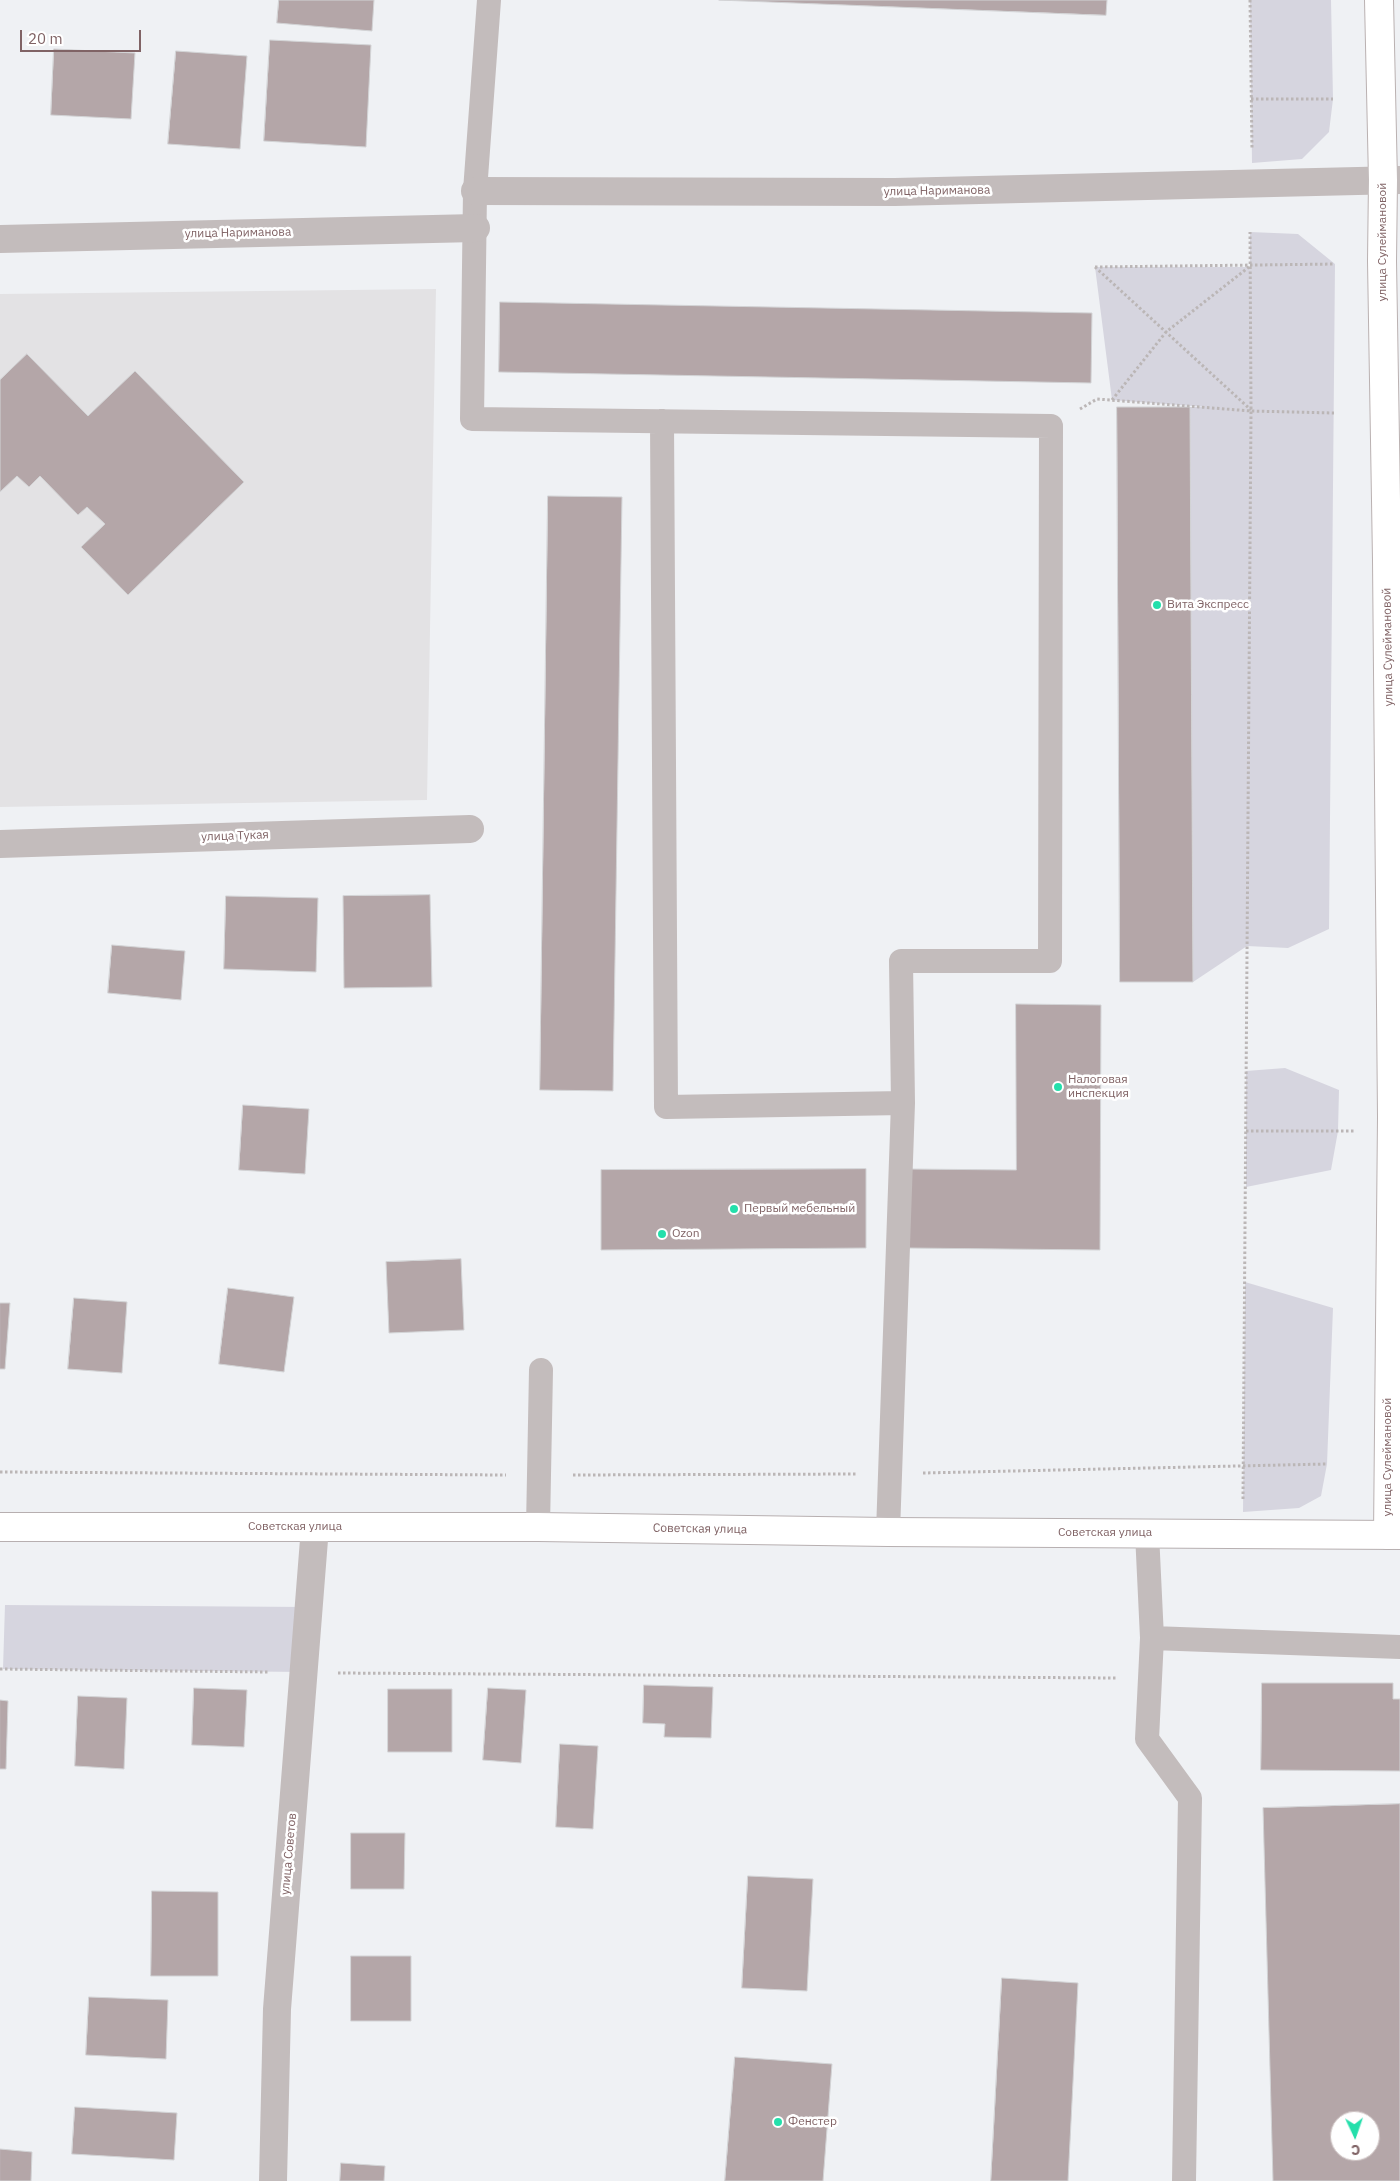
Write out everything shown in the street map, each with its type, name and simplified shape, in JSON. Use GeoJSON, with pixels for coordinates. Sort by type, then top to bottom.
{"type":"FeatureCollection","features":[{"type":"Feature","properties":{"kind":"street","name":"улица Сулеймановой"},"geometry":{"type":"LineString","coordinates":[[1379,0],[1392,180],[1382,261],[1395,842],[1394,1535]]}},
{"type":"Feature","properties":{"kind":"street","name":"улица Нариманова"},"geometry":{"type":"LineString","coordinates":[[475,191],[895,192],[1392,180]]}},
{"type":"Feature","properties":{"kind":"street","name":"улица Нариманова"},"geometry":{"type":"LineString","coordinates":[[0,239],[476,228]]}},
{"type":"Feature","properties":{"kind":"street","name":"улица Тукая"},"geometry":{"type":"LineString","coordinates":[[0,844],[470,829]]}},
{"type":"Feature","properties":{"kind":"street","name":"Советская улица"},"geometry":{"type":"LineString","coordinates":[[0,1527],[538,1527],[888,1532],[1394,1535]]}},
{"type":"Feature","properties":{"kind":"street","name":"улица Советов"},"geometry":{"type":"LineString","coordinates":[[273,2181],[277,2009],[315,1527]]}},
{"type":"Feature","properties":{"kind":"lane"},"geometry":{"type":"LineString","coordinates":[[489,0],[475,191],[472,419],[1051,426],[1050,962],[901,961],[903,1103],[888,1532]]}},
{"type":"Feature","properties":{"kind":"lane"},"geometry":{"type":"LineString","coordinates":[[662,421],[666,1107],[903,1103]]}},
{"type":"Feature","properties":{"kind":"lane"},"geometry":{"type":"LineString","coordinates":[[538,1527],[541,1370]]}},
{"type":"Feature","properties":{"kind":"lane"},"geometry":{"type":"LineString","coordinates":[[1147,1533],[1152,1638],[1147,1738],[1190,1798],[1184,2181]]}},
{"type":"Feature","properties":{"kind":"lane"},"geometry":{"type":"LineString","coordinates":[[1152,1638],[1400,1647]]}},
{"type":"Feature","properties":{"kind":"path"},"geometry":{"type":"LineString","coordinates":[[1250,0],[1252,154]]}},
{"type":"Feature","properties":{"kind":"path"},"geometry":{"type":"LineString","coordinates":[[1251,99],[1333,99]]}},
{"type":"Feature","properties":{"kind":"path"},"geometry":{"type":"LineString","coordinates":[[1243,1503],[1251,410],[1250,232]]}},
{"type":"Feature","properties":{"kind":"path"},"geometry":{"type":"LineString","coordinates":[[1251,410],[1095,267],[1250,267],[1335,264]]}},
{"type":"Feature","properties":{"kind":"path"},"geometry":{"type":"LineString","coordinates":[[1112,400],[1166,332],[1250,267]]}},
{"type":"Feature","properties":{"kind":"path"},"geometry":{"type":"LineString","coordinates":[[1051,426],[1097,399],[1251,410],[1334,413]]}},
{"type":"Feature","properties":{"kind":"path"},"geometry":{"type":"LineString","coordinates":[[1246,1131],[1394,1121]]}},
{"type":"Feature","properties":{"kind":"path"},"geometry":{"type":"LineString","coordinates":[[0,1472],[539,1475],[890,1474],[1327,1464]]}},
{"type":"Feature","properties":{"kind":"path"},"geometry":{"type":"LineString","coordinates":[[0,1669],[1150,1678]]}},
{"type":"Feature","properties":{"kind":"shaded area"},"geometry":{"type":"Polygon","coordinates":[[[1250,0],[1331,0],[1333,99],[1329,132],[1302,159],[1252,163],[1250,0]]]}},
{"type":"Feature","properties":{"kind":"shaded area"},"geometry":{"type":"Polygon","coordinates":[[[1250,232],[1298,234],[1335,264],[1329,929],[1288,948],[1247,946],[1193,982],[1190,407],[1206,407],[1112,400],[1095,267],[1250,267],[1250,232]]]}},
{"type":"Feature","properties":{"kind":"shaded area"},"geometry":{"type":"Polygon","coordinates":[[[436,289],[427,800],[0,807],[0,294],[436,289]]]}},
{"type":"Feature","properties":{"kind":"shaded area"},"geometry":{"type":"Polygon","coordinates":[[[1285,1068],[1339,1090],[1338,1131],[1331,1170],[1246,1187],[1246,1071],[1285,1068]]]}},
{"type":"Feature","properties":{"kind":"shaded area"},"geometry":{"type":"Polygon","coordinates":[[[1245,1282],[1333,1308],[1327,1464],[1321,1496],[1299,1508],[1243,1512],[1245,1282]]]}},
{"type":"Feature","properties":{"kind":"shaded area"},"geometry":{"type":"Polygon","coordinates":[[[5,1605],[309,1607],[304,1672],[3,1669],[5,1605]]]}},
{"type":"Feature","properties":{"kind":"building"},"geometry":{"type":"Polygon","coordinates":[[[279,0],[374,0],[372,31],[277,23],[279,0]]]}},
{"type":"Feature","properties":{"kind":"building"},"geometry":{"type":"Polygon","coordinates":[[[719,0],[1107,0],[1106,15],[719,0]]]}},
{"type":"Feature","properties":{"kind":"building"},"geometry":{"type":"Polygon","coordinates":[[[270,40],[371,45],[366,147],[264,141],[270,40]]]}},
{"type":"Feature","properties":{"kind":"building"},"geometry":{"type":"Polygon","coordinates":[[[54,49],[135,53],[131,119],[51,115],[54,49]]]}},
{"type":"Feature","properties":{"kind":"building"},"geometry":{"type":"Polygon","coordinates":[[[176,51],[247,56],[240,149],[168,144],[176,51]]]}},
{"type":"Feature","properties":{"kind":"building"},"geometry":{"type":"Polygon","coordinates":[[[500,302],[1092,313],[1091,383],[499,372],[500,302]]]}},
{"type":"Feature","properties":{"kind":"building"},"geometry":{"type":"Polygon","coordinates":[[[27,354],[88,416],[135,371],[244,482],[128,595],[81,547],[105,524],[87,507],[78,515],[40,476],[29,487],[17,476],[0,492],[0,380],[27,354]]]}},
{"type":"Feature","properties":{"kind":"building"},"geometry":{"type":"Polygon","coordinates":[[[1117,407],[1190,407],[1193,982],[1120,982],[1117,407]]]}},
{"type":"Feature","properties":{"kind":"building"},"geometry":{"type":"Polygon","coordinates":[[[548,496],[622,497],[613,1091],[540,1090],[548,496]]]}},
{"type":"Feature","properties":{"kind":"building"},"geometry":{"type":"Polygon","coordinates":[[[430,895],[432,987],[344,988],[343,896],[430,895]]]}},
{"type":"Feature","properties":{"kind":"building"},"geometry":{"type":"Polygon","coordinates":[[[226,896],[318,898],[316,972],[224,969],[226,896]]]}},
{"type":"Feature","properties":{"kind":"building"},"geometry":{"type":"Polygon","coordinates":[[[112,945],[185,951],[181,1000],[108,993],[112,945]]]}},
{"type":"Feature","properties":{"kind":"building","name":"Налоговая инспекция"},"geometry":{"type":"Polygon","coordinates":[[[1016,1004],[1101,1005],[1100,1250],[908,1248],[908,1169],[1016,1170],[1016,1004]]]}},
{"type":"Feature","properties":{"kind":"building"},"geometry":{"type":"Polygon","coordinates":[[[243,1105],[309,1109],[305,1174],[239,1170],[243,1105]]]}},
{"type":"Feature","properties":{"kind":"building","name":"Первый мебельный"},"geometry":{"type":"Polygon","coordinates":[[[866,1169],[866,1248],[601,1250],[601,1170],[866,1169]]]}},
{"type":"Feature","properties":{"kind":"building"},"geometry":{"type":"Polygon","coordinates":[[[461,1259],[464,1330],[389,1333],[386,1262],[461,1259]]]}},
{"type":"Feature","properties":{"kind":"building"},"geometry":{"type":"Polygon","coordinates":[[[228,1288],[294,1297],[284,1372],[219,1364],[228,1288]]]}},
{"type":"Feature","properties":{"kind":"building"},"geometry":{"type":"Polygon","coordinates":[[[74,1298],[127,1302],[122,1373],[68,1369],[74,1298]]]}},
{"type":"Feature","properties":{"kind":"building"},"geometry":{"type":"Polygon","coordinates":[[[0,1303],[10,1303],[5,1369],[0,1369],[0,1303]]]}},
{"type":"Feature","properties":{"kind":"building"},"geometry":{"type":"Polygon","coordinates":[[[1262,1683],[1393,1683],[1393,1699],[1400,1699],[1400,1771],[1261,1770],[1262,1683]]]}},
{"type":"Feature","properties":{"kind":"building"},"geometry":{"type":"Polygon","coordinates":[[[644,1685],[713,1687],[711,1738],[664,1737],[665,1724],[643,1723],[644,1685]]]}},
{"type":"Feature","properties":{"kind":"building"},"geometry":{"type":"Polygon","coordinates":[[[194,1688],[247,1690],[244,1747],[192,1745],[194,1688]]]}},
{"type":"Feature","properties":{"kind":"building"},"geometry":{"type":"Polygon","coordinates":[[[488,1688],[526,1690],[521,1763],[483,1760],[488,1688]]]}},
{"type":"Feature","properties":{"kind":"building"},"geometry":{"type":"Polygon","coordinates":[[[388,1689],[452,1689],[452,1752],[388,1752],[388,1689]]]}},
{"type":"Feature","properties":{"kind":"building"},"geometry":{"type":"Polygon","coordinates":[[[78,1696],[127,1698],[124,1769],[75,1766],[78,1696]]]}},
{"type":"Feature","properties":{"kind":"building"},"geometry":{"type":"Polygon","coordinates":[[[0,1700],[8,1701],[6,1769],[0,1769],[0,1700]]]}},
{"type":"Feature","properties":{"kind":"building"},"geometry":{"type":"Polygon","coordinates":[[[560,1744],[598,1746],[593,1829],[556,1827],[560,1744]]]}},
{"type":"Feature","properties":{"kind":"building"},"geometry":{"type":"Polygon","coordinates":[[[1400,1804],[1400,2181],[1273,2181],[1263,1808],[1400,1804]]]}},
{"type":"Feature","properties":{"kind":"building"},"geometry":{"type":"Polygon","coordinates":[[[351,1833],[405,1833],[404,1889],[351,1889],[351,1833]]]}},
{"type":"Feature","properties":{"kind":"building"},"geometry":{"type":"Polygon","coordinates":[[[748,1876],[813,1879],[807,1991],[742,1988],[748,1876]]]}},
{"type":"Feature","properties":{"kind":"building"},"geometry":{"type":"Polygon","coordinates":[[[152,1891],[218,1892],[218,1976],[151,1976],[152,1891]]]}},
{"type":"Feature","properties":{"kind":"building"},"geometry":{"type":"Polygon","coordinates":[[[351,1956],[411,1956],[411,2021],[351,2021],[351,1956]]]}},
{"type":"Feature","properties":{"kind":"building"},"geometry":{"type":"Polygon","coordinates":[[[1002,1978],[1078,1983],[1068,2181],[991,2181],[1002,1978]]]}},
{"type":"Feature","properties":{"kind":"building"},"geometry":{"type":"Polygon","coordinates":[[[89,1997],[168,2000],[166,2059],[86,2055],[89,1997]]]}},
{"type":"Feature","properties":{"kind":"building","name":"Фенстер"},"geometry":{"type":"Polygon","coordinates":[[[735,2057],[832,2064],[823,2181],[725,2181],[735,2057]]]}},
{"type":"Feature","properties":{"kind":"building"},"geometry":{"type":"Polygon","coordinates":[[[75,2107],[177,2113],[174,2160],[72,2154],[75,2107]]]}},
{"type":"Feature","properties":{"kind":"building"},"geometry":{"type":"Polygon","coordinates":[[[0,2149],[32,2152],[31,2181],[0,2181],[0,2149]]]}},
{"type":"Feature","properties":{"kind":"building"},"geometry":{"type":"Polygon","coordinates":[[[341,2163],[385,2166],[384,2181],[340,2181],[341,2163]]]}},
{"type":"Feature","properties":{"kind":"place","name":"Вита Экспресс"},"geometry":{"type":"Point","coordinates":[1157,605]}},
{"type":"Feature","properties":{"kind":"place","name":"Налоговая инспекция"},"geometry":{"type":"Point","coordinates":[1058,1087]}},
{"type":"Feature","properties":{"kind":"place","name":"Первый мебельный"},"geometry":{"type":"Point","coordinates":[734,1209]}},
{"type":"Feature","properties":{"kind":"place","name":"Ozon"},"geometry":{"type":"Point","coordinates":[662,1234]}},
{"type":"Feature","properties":{"kind":"place","name":"Фенстер"},"geometry":{"type":"Point","coordinates":[778,2122]}}]}
